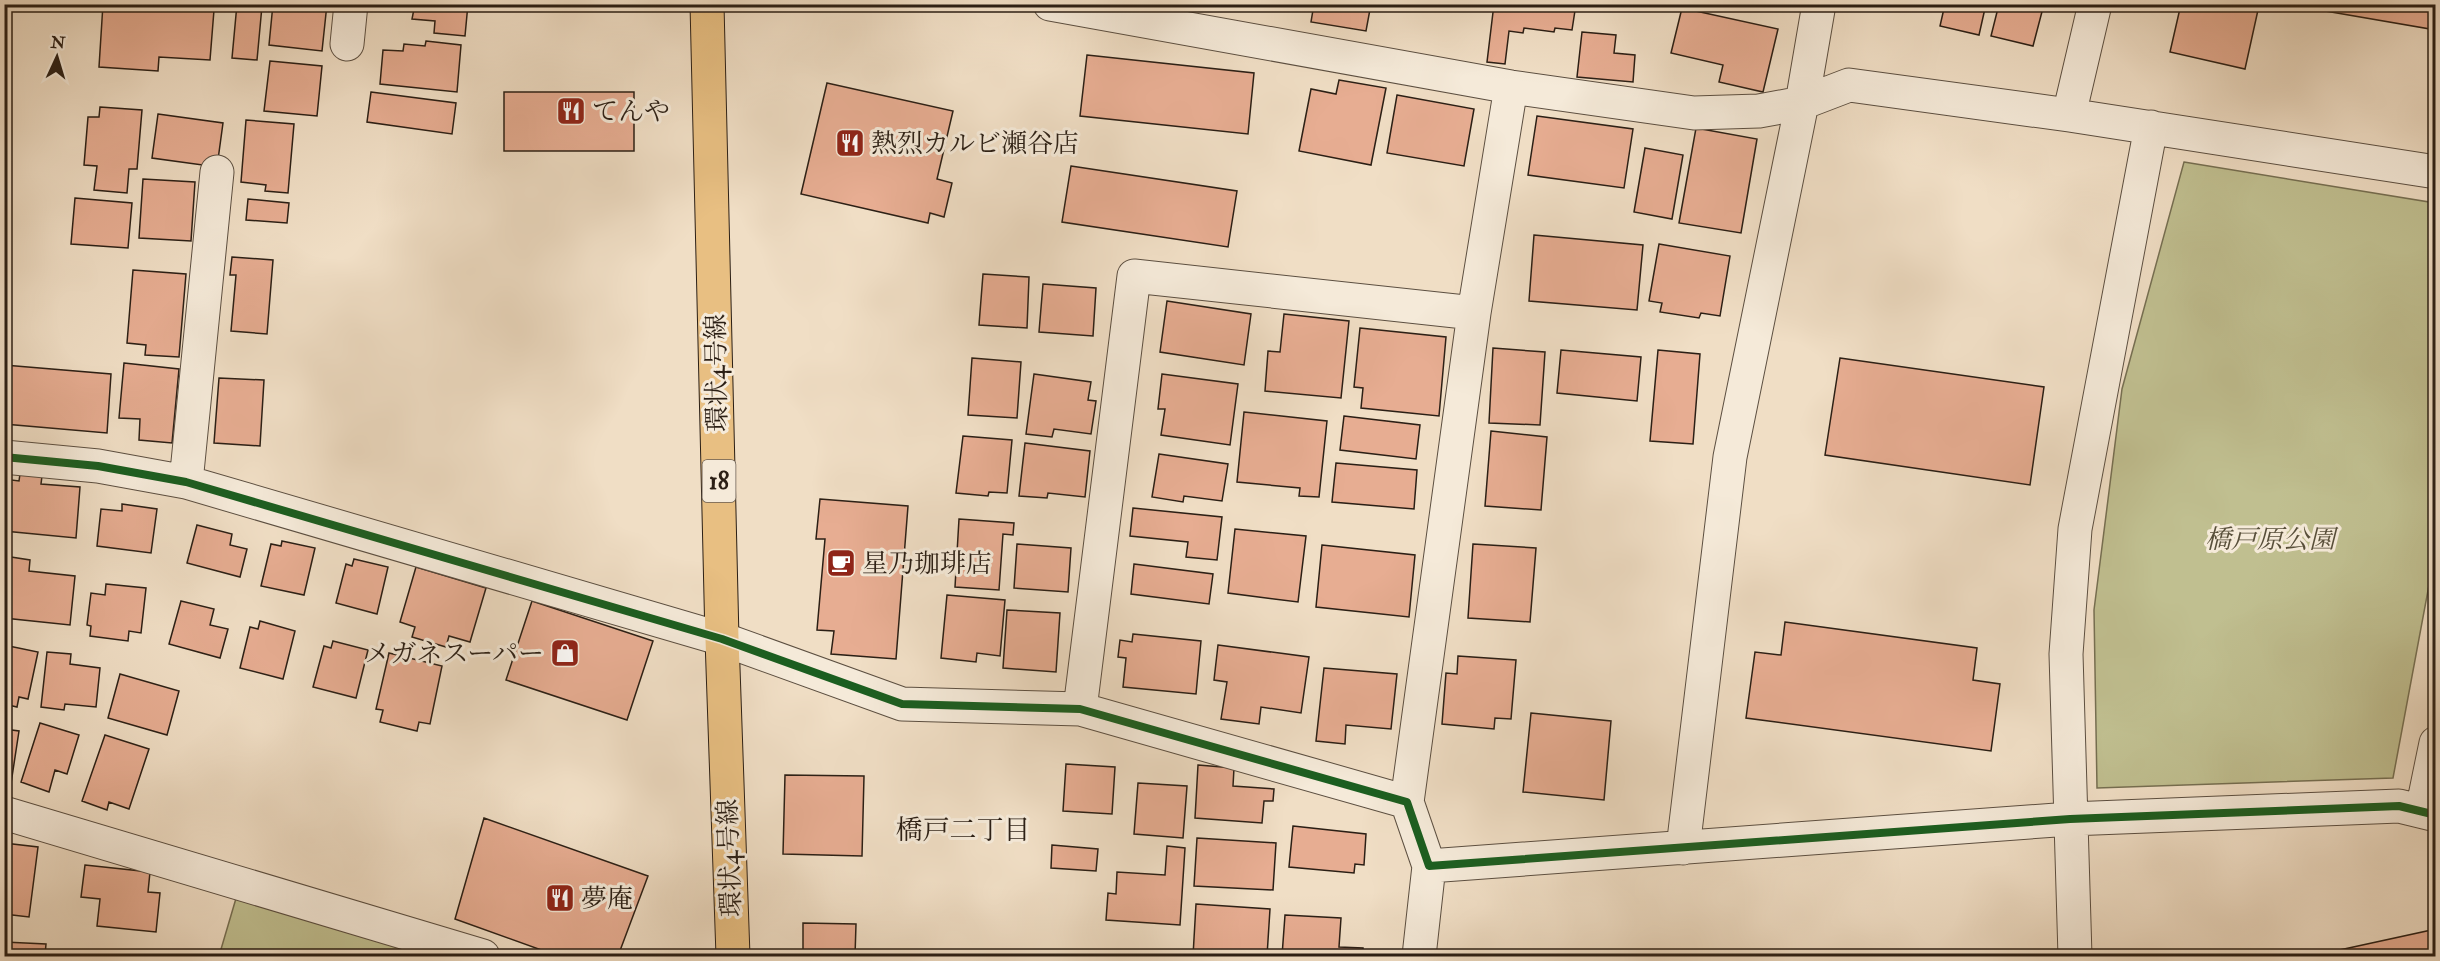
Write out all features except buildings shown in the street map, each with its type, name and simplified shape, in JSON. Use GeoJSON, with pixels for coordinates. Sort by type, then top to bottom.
{"type":"FeatureCollection","features":[{"type":"Feature","properties":{"kind":"main road","name":"環状4号線"},"geometry":{"type":"LineString","coordinates":[[707,4],[722,639],[733,957]]}},
{"type":"Feature","properties":{"kind":"street"},"geometry":{"type":"LineString","coordinates":[[347,44],[351,4]]}},
{"type":"Feature","properties":{"kind":"street"},"geometry":{"type":"LineString","coordinates":[[1050,4],[1511,87],[1694,113],[1759,111],[1802,103],[1849,85],[2151,127],[2436,172]]}},
{"type":"Feature","properties":{"kind":"street"},"geometry":{"type":"LineString","coordinates":[[1683,848],[1730,457],[1802,103],[1819,4]]}},
{"type":"Feature","properties":{"kind":"street"},"geometry":{"type":"LineString","coordinates":[[2069,115],[2095,4]]}},
{"type":"Feature","properties":{"kind":"street"},"geometry":{"type":"LineString","coordinates":[[1419,957],[1429,866],[1407,802],[1474,313],[1511,87]]}},
{"type":"Feature","properties":{"kind":"street"},"geometry":{"type":"LineString","coordinates":[[2075,957],[2066,654],[2075,530],[2151,127]]}},
{"type":"Feature","properties":{"kind":"street"},"geometry":{"type":"LineString","coordinates":[[186,482],[217,172]]}},
{"type":"Feature","properties":{"kind":"street"},"geometry":{"type":"LineString","coordinates":[[1080,709],[1134,276],[1474,313]]}},
{"type":"Feature","properties":{"kind":"street"},"geometry":{"type":"LineString","coordinates":[[4,457],[98,466],[186,482],[722,639],[902,704],[1080,709],[1407,802]]}},
{"type":"Feature","properties":{"kind":"street"},"geometry":{"type":"LineString","coordinates":[[1429,866],[2070,819],[2399,806],[2429,813],[2436,743]]}},
{"type":"Feature","properties":{"kind":"street"},"geometry":{"type":"LineString","coordinates":[[4,813],[483,957]]}},
{"type":"Feature","properties":{"kind":"green space","name":"橋戸原公園"},"geometry":{"type":"Polygon","coordinates":[[[2184,162],[2435,203],[2435,553],[2393,778],[2097,788],[2094,610],[2122,389],[2184,162]]]}},
{"type":"Feature","properties":{"kind":"green space"},"geometry":{"type":"Polygon","coordinates":[[[237,895],[439,956],[219,956],[237,895]]]}},
{"type":"Feature","properties":{"kind":"cycle path"},"geometry":{"type":"LineString","coordinates":[[4,457],[98,466],[186,482],[722,639],[902,704],[1080,709],[1407,802],[1429,866],[2070,819],[2399,806],[2436,815]]}},
{"type":"Feature","properties":{"kind":"place","name":"てんや"},"geometry":{"type":"Point","coordinates":[571,111]}},
{"type":"Feature","properties":{"kind":"place","name":"熱烈カルビ瀬谷店"},"geometry":{"type":"Point","coordinates":[850,143]}},
{"type":"Feature","properties":{"kind":"place","name":"星乃珈琲店"},"geometry":{"type":"Point","coordinates":[841,563]}},
{"type":"Feature","properties":{"kind":"place","name":"メガネスーパー"},"geometry":{"type":"Point","coordinates":[565,653]}},
{"type":"Feature","properties":{"kind":"place","name":"夢庵"},"geometry":{"type":"Point","coordinates":[560,898]}},
{"type":"Feature","properties":{"kind":"district","name":"橋戸二丁目"},"geometry":{"type":"Point","coordinates":[963,830]}}]}
